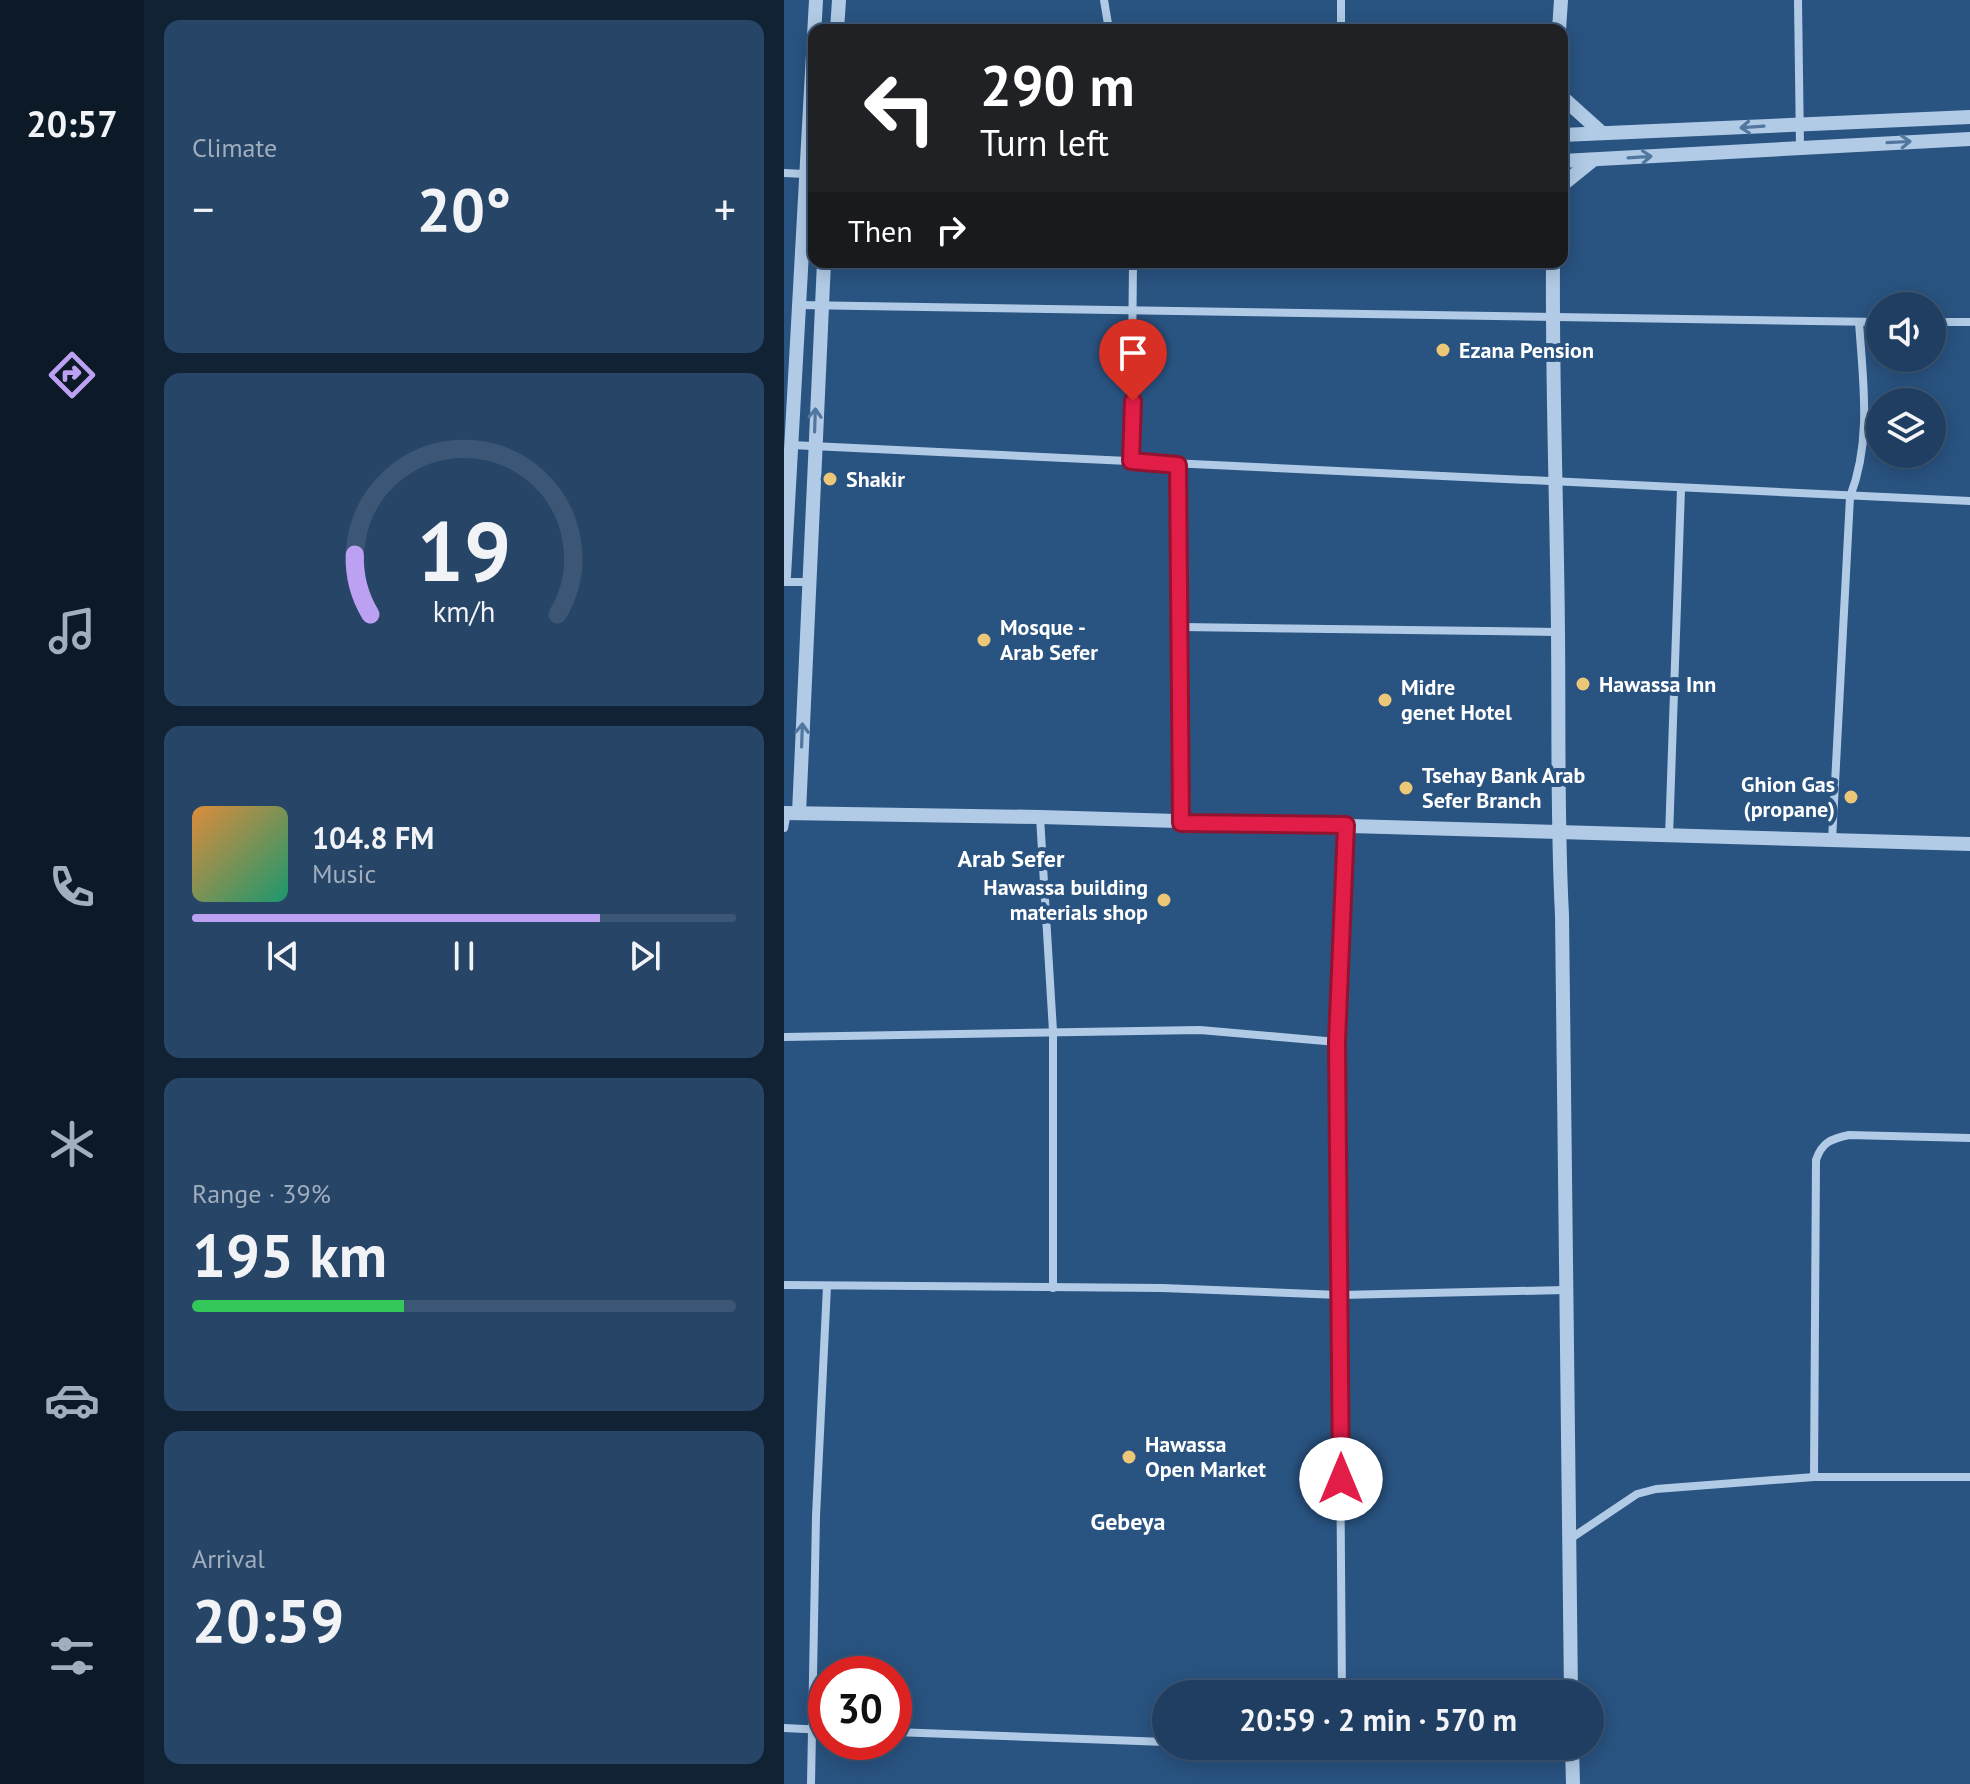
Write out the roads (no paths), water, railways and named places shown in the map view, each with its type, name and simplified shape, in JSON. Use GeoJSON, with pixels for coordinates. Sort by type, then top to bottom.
{"type":"FeatureCollection","features":[{"type":"Feature","properties":{"kind":"street"},"geometry":{"type":"LineString","coordinates":[[815,24],[816,0]]}},
{"type":"Feature","properties":{"kind":"street"},"geometry":{"type":"LineString","coordinates":[[837,24],[839,0]]}},
{"type":"Feature","properties":{"kind":"street"},"geometry":{"type":"LineString","coordinates":[[1104,0],[1108,24]]}},
{"type":"Feature","properties":{"kind":"street"},"geometry":{"type":"LineString","coordinates":[[1341,0],[1341,24]]}},
{"type":"Feature","properties":{"kind":"street"},"geometry":{"type":"LineString","coordinates":[[1559,24],[1561,0]]}},
{"type":"Feature","properties":{"kind":"street"},"geometry":{"type":"LineString","coordinates":[[1798,0],[1800,147]]}},
{"type":"Feature","properties":{"kind":"street"},"geometry":{"type":"LineString","coordinates":[[1568,102],[1603,133]]}},
{"type":"Feature","properties":{"kind":"street"},"geometry":{"type":"LineString","coordinates":[[1568,135],[1970,117]]}},
{"type":"Feature","properties":{"kind":"street"},"geometry":{"type":"LineString","coordinates":[[1568,161],[1970,139]]}},
{"type":"Feature","properties":{"kind":"street"},"geometry":{"type":"LineString","coordinates":[[1568,180],[1593,160]]}},
{"type":"Feature","properties":{"kind":"street"},"geometry":{"type":"LineString","coordinates":[[784,173],[808,173]]}},
{"type":"Feature","properties":{"kind":"street"},"geometry":{"type":"LineString","coordinates":[[784,576],[798,305],[808,185]]}},
{"type":"Feature","properties":{"kind":"street"},"geometry":{"type":"LineString","coordinates":[[823,268],[807,582],[789,817],[1040,817],[1669,838],[1970,844]]}},
{"type":"Feature","properties":{"kind":"street"},"geometry":{"type":"LineString","coordinates":[[1131,461],[1133,268]]}},
{"type":"Feature","properties":{"kind":"street"},"geometry":{"type":"LineString","coordinates":[[1553,268],[1571,1680]]}},
{"type":"Feature","properties":{"kind":"street"},"geometry":{"type":"LineString","coordinates":[[798,305],[820,308],[1866,322]]}},
{"type":"Feature","properties":{"kind":"street"},"geometry":{"type":"LineString","coordinates":[[1832,841],[1850,497],[1859,475],[1865,435],[1859,322]]}},
{"type":"Feature","properties":{"kind":"street"},"geometry":{"type":"LineString","coordinates":[[1946,322],[1970,322]]}},
{"type":"Feature","properties":{"kind":"street"},"geometry":{"type":"LineString","coordinates":[[791,445],[1970,501]]}},
{"type":"Feature","properties":{"kind":"street"},"geometry":{"type":"LineString","coordinates":[[1178,465],[1181,823]]}},
{"type":"Feature","properties":{"kind":"street"},"geometry":{"type":"LineString","coordinates":[[1669,838],[1681,489]]}},
{"type":"Feature","properties":{"kind":"street"},"geometry":{"type":"LineString","coordinates":[[784,582],[807,582]]}},
{"type":"Feature","properties":{"kind":"street"},"geometry":{"type":"LineString","coordinates":[[1181,627],[1558,632]]}},
{"type":"Feature","properties":{"kind":"street"},"geometry":{"type":"LineString","coordinates":[[1040,817],[1053,1031],[1053,1288]]}},
{"type":"Feature","properties":{"kind":"street"},"geometry":{"type":"LineString","coordinates":[[1342,1680],[1337,1042],[1346,825]]}},
{"type":"Feature","properties":{"kind":"street"},"geometry":{"type":"LineString","coordinates":[[784,1037],[1200,1030],[1337,1042]]}},
{"type":"Feature","properties":{"kind":"street"},"geometry":{"type":"LineString","coordinates":[[1814,1477],[1816,1160],[1821,1148],[1832,1139],[1849,1135],[1970,1138]]}},
{"type":"Feature","properties":{"kind":"street"},"geometry":{"type":"LineString","coordinates":[[784,1285],[1340,1295],[1565,1290]]}},
{"type":"Feature","properties":{"kind":"street"},"geometry":{"type":"LineString","coordinates":[[815,1656],[816,1516],[827,1286]]}},
{"type":"Feature","properties":{"kind":"street"},"geometry":{"type":"LineString","coordinates":[[1570,1539],[1637,1494],[1656,1489],[1814,1477],[1970,1477]]}},
{"type":"Feature","properties":{"kind":"street"},"geometry":{"type":"LineString","coordinates":[[784,1728],[808,1729]]}},
{"type":"Feature","properties":{"kind":"street"},"geometry":{"type":"LineString","coordinates":[[912,1733],[1152,1741]]}},
{"type":"Feature","properties":{"kind":"street"},"geometry":{"type":"LineString","coordinates":[[811,1784],[812,1760]]}},
{"type":"Feature","properties":{"kind":"street"},"geometry":{"type":"LineString","coordinates":[[1572,1760],[1573,1784]]}},
{"type":"Feature","properties":{"kind":"place","name":"Ezana Pension"},"geometry":{"type":"Point","coordinates":[1443,350]}},
{"type":"Feature","properties":{"kind":"place","name":"Shakir"},"geometry":{"type":"Point","coordinates":[830,479]}},
{"type":"Feature","properties":{"kind":"place","name":"Mosque - Arab Sefer"},"geometry":{"type":"Point","coordinates":[984,640]}},
{"type":"Feature","properties":{"kind":"place","name":"Hawassa Inn"},"geometry":{"type":"Point","coordinates":[1583,684]}},
{"type":"Feature","properties":{"kind":"place","name":"Midre genet Hotel"},"geometry":{"type":"Point","coordinates":[1385,700]}},
{"type":"Feature","properties":{"kind":"place","name":"Tsehay Bank Arab Sefer Branch"},"geometry":{"type":"Point","coordinates":[1406,788]}},
{"type":"Feature","properties":{"kind":"place","name":"Ghion Gas (propane)"},"geometry":{"type":"Point","coordinates":[1851,797]}},
{"type":"Feature","properties":{"kind":"place","name":"Hawassa building materials shop"},"geometry":{"type":"Point","coordinates":[1164,900]}},
{"type":"Feature","properties":{"kind":"place","name":"Hawassa Open Market"},"geometry":{"type":"Point","coordinates":[1129,1457]}},
{"type":"Feature","properties":{"kind":"district","name":"Arab Sefer"},"geometry":{"type":"Point","coordinates":[1011,858]}},
{"type":"Feature","properties":{"kind":"district","name":"Gebeya"},"geometry":{"type":"Point","coordinates":[1128,1521]}}]}
